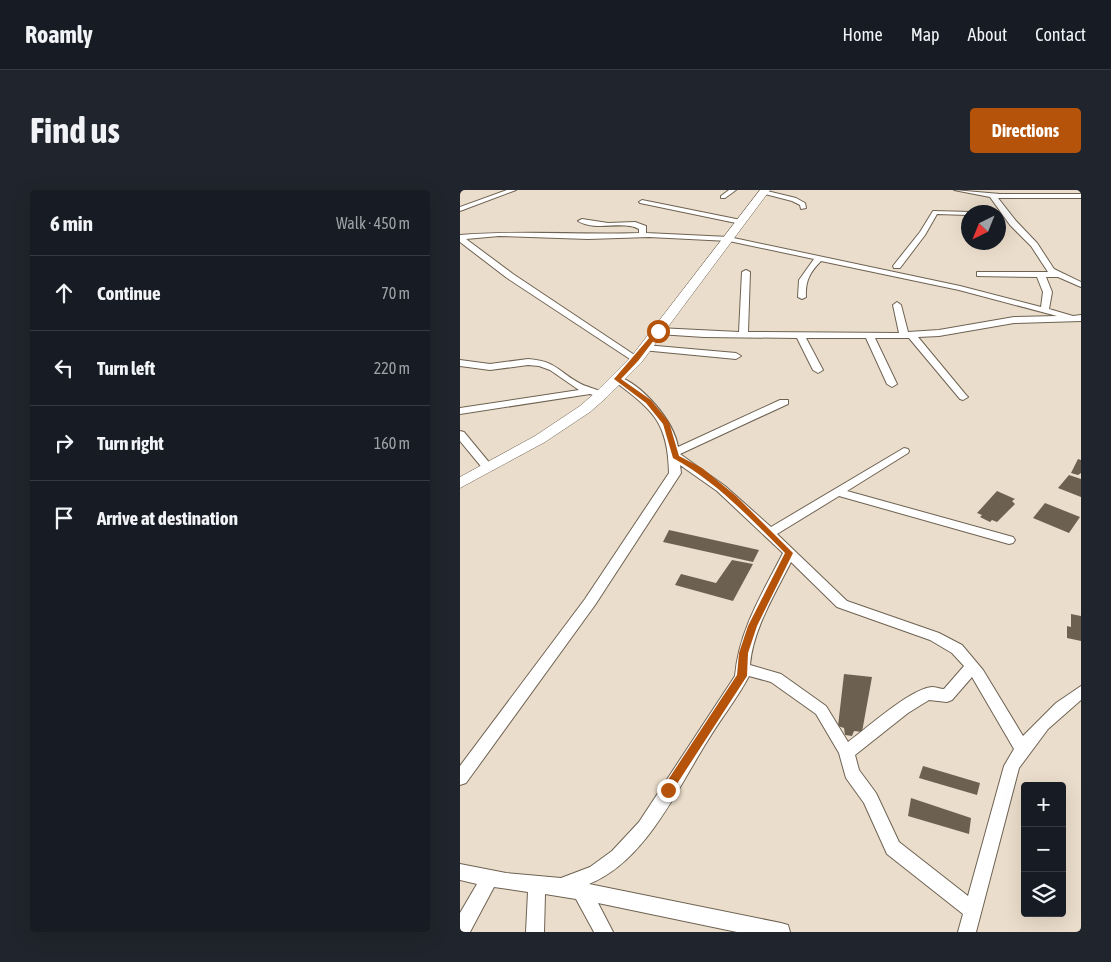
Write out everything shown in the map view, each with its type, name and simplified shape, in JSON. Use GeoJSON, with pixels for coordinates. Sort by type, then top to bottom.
{"type":"FeatureCollection","features":[{"type":"Feature","properties":{"kind":"main road"},"geometry":{"type":"LineString","coordinates":[[460,483],[540,439],[585,409],[596,393],[617,379],[636,360],[764,191]]}},
{"type":"Feature","properties":{"kind":"street"},"geometry":{"type":"LineString","coordinates":[[460,209],[513,190]]}},
{"type":"Feature","properties":{"kind":"street"},"geometry":{"type":"LineString","coordinates":[[723,197],[733,190]]}},
{"type":"Feature","properties":{"kind":"street"},"geometry":{"type":"LineString","coordinates":[[957,190],[994,196],[1081,196]]}},
{"type":"Feature","properties":{"kind":"street"},"geometry":{"type":"LineString","coordinates":[[764,191],[794,199],[803,204],[803,208]]}},
{"type":"Feature","properties":{"kind":"street"},"geometry":{"type":"LineString","coordinates":[[994,196],[998,205]]}},
{"type":"Feature","properties":{"kind":"street"},"geometry":{"type":"LineString","coordinates":[[642,202],[741,222]]}},
{"type":"Feature","properties":{"kind":"street"},"geometry":{"type":"LineString","coordinates":[[897,266],[921,236],[935,212],[961,213]]}},
{"type":"Feature","properties":{"kind":"street"},"geometry":{"type":"LineString","coordinates":[[1006,218],[1034,245],[1051,271],[1081,285]]}},
{"type":"Feature","properties":{"kind":"street"},"geometry":{"type":"LineString","coordinates":[[582,221],[608,225],[635,224],[643,228],[642,235]]}},
{"type":"Feature","properties":{"kind":"street"},"geometry":{"type":"LineString","coordinates":[[460,238],[499,234],[588,237],[642,235],[729,239],[960,288],[1070,317]]}},
{"type":"Feature","properties":{"kind":"street"},"geometry":{"type":"LineString","coordinates":[[460,238],[510,276],[636,360]]}},
{"type":"Feature","properties":{"kind":"street"},"geometry":{"type":"LineString","coordinates":[[802,297],[800,285],[804,277],[820,258]]}},
{"type":"Feature","properties":{"kind":"street"},"geometry":{"type":"LineString","coordinates":[[743,334],[746,272]]}},
{"type":"Feature","properties":{"kind":"street"},"geometry":{"type":"LineString","coordinates":[[980,274],[1057,274]]}},
{"type":"Feature","properties":{"kind":"street"},"geometry":{"type":"LineString","coordinates":[[1039,274],[1048,290],[1048,301],[1044,310]]}},
{"type":"Feature","properties":{"kind":"street"},"geometry":{"type":"LineString","coordinates":[[897,306],[908,335],[963,397]]}},
{"type":"Feature","properties":{"kind":"street"},"geometry":{"type":"LineString","coordinates":[[658,331],[800,335],[908,335],[939,333],[1014,320],[1081,318]]}},
{"type":"Feature","properties":{"kind":"street"},"geometry":{"type":"LineString","coordinates":[[800,335],[818,370]]}},
{"type":"Feature","properties":{"kind":"street"},"geometry":{"type":"LineString","coordinates":[[869,336],[892,384]]}},
{"type":"Feature","properties":{"kind":"street"},"geometry":{"type":"LineString","coordinates":[[645,348],[736,356]]}},
{"type":"Feature","properties":{"kind":"street"},"geometry":{"type":"LineString","coordinates":[[460,363],[490,367],[528,362],[541,363],[553,368],[577,386],[596,393]]}},
{"type":"Feature","properties":{"kind":"street"},"geometry":{"type":"LineString","coordinates":[[460,778],[524,694],[628,545],[675,473],[675,454],[666,423],[648,402],[617,379]]}},
{"type":"Feature","properties":{"kind":"street"},"geometry":{"type":"LineString","coordinates":[[460,411],[596,393]]}},
{"type":"Feature","properties":{"kind":"street"},"geometry":{"type":"LineString","coordinates":[[675,454],[784,402]]}},
{"type":"Feature","properties":{"kind":"street"},"geometry":{"type":"LineString","coordinates":[[460,434],[488,468]]}},
{"type":"Feature","properties":{"kind":"street"},"geometry":{"type":"LineString","coordinates":[[770,533],[904,451]]}},
{"type":"Feature","properties":{"kind":"street"},"geometry":{"type":"LineString","coordinates":[[675,454],[700,470],[733,497],[842,604],[858,612],[948,643],[964,654],[1022,748]]}},
{"type":"Feature","properties":{"kind":"street"},"geometry":{"type":"LineString","coordinates":[[837,492],[1009,540]]}},
{"type":"Feature","properties":{"kind":"street"},"geometry":{"type":"LineString","coordinates":[[561,887],[596,873],[618,857],[635,840],[736,687],[744,670],[744,653],[753,626],[789,553]]}},
{"type":"Feature","properties":{"kind":"street"},"geometry":{"type":"LineString","coordinates":[[846,752],[864,741],[917,698],[931,693],[947,696],[972,667]]}},
{"type":"Feature","properties":{"kind":"street"},"geometry":{"type":"LineString","coordinates":[[744,670],[776,678],[821,710],[846,752],[852,773],[870,798],[893,848],[973,911]]}},
{"type":"Feature","properties":{"kind":"street"},"geometry":{"type":"LineString","coordinates":[[968,932],[1012,766],[1022,748],[1063,704],[1081,692]]}},
{"type":"Feature","properties":{"kind":"street"},"geometry":{"type":"LineString","coordinates":[[460,872],[490,878],[561,887],[781,932]]}},
{"type":"Feature","properties":{"kind":"street"},"geometry":{"type":"LineString","coordinates":[[460,931],[490,878]]}},
{"type":"Feature","properties":{"kind":"street"},"geometry":{"type":"LineString","coordinates":[[535,932],[537,884]]}},
{"type":"Feature","properties":{"kind":"street"},"geometry":{"type":"LineString","coordinates":[[582,892],[604,932]]}},
{"type":"Feature","properties":{"kind":"building"},"geometry":{"type":"Polygon","coordinates":[[[1078,459],[1081,460],[1081,473],[1078,475],[1071,473],[1078,459]]]}},
{"type":"Feature","properties":{"kind":"building"},"geometry":{"type":"Polygon","coordinates":[[[1069,475],[1081,479],[1081,497],[1058,488],[1069,475]]]}},
{"type":"Feature","properties":{"kind":"building"},"geometry":{"type":"Polygon","coordinates":[[[997,491],[1015,499],[1012,501],[1015,504],[997,522],[992,520],[990,522],[980,517],[982,515],[977,513],[997,491]]]}},
{"type":"Feature","properties":{"kind":"building"},"geometry":{"type":"Polygon","coordinates":[[[1045,503],[1080,517],[1069,533],[1033,518],[1045,503]]]}},
{"type":"Feature","properties":{"kind":"building"},"geometry":{"type":"Polygon","coordinates":[[[669,530],[759,550],[753,562],[663,542],[669,530]]]}},
{"type":"Feature","properties":{"kind":"building"},"geometry":{"type":"Polygon","coordinates":[[[732,560],[753,564],[733,601],[675,585],[681,574],[716,583],[732,560]]]}},
{"type":"Feature","properties":{"kind":"building"},"geometry":{"type":"Polygon","coordinates":[[[1071,614],[1081,616],[1081,641],[1067,638],[1067,626],[1071,627],[1071,614]]]}},
{"type":"Feature","properties":{"kind":"building"},"geometry":{"type":"Polygon","coordinates":[[[844,674],[872,677],[862,732],[854,731],[852,736],[845,735],[844,728],[838,726],[844,674]]]}},
{"type":"Feature","properties":{"kind":"building"},"geometry":{"type":"Polygon","coordinates":[[[923,766],[980,783],[977,795],[919,778],[923,766]]]}},
{"type":"Feature","properties":{"kind":"building"},"geometry":{"type":"Polygon","coordinates":[[[911,798],[971,818],[969,834],[908,816],[911,798]]]}},
{"type":"Feature","properties":{"kind":"route"},"geometry":{"type":"LineString","coordinates":[[658,331],[636,360],[617,379],[648,402],[666,423],[676,452],[675,457],[700,470],[733,497],[789,553],[753,626],[744,653],[742,676],[668,790]]}}]}
